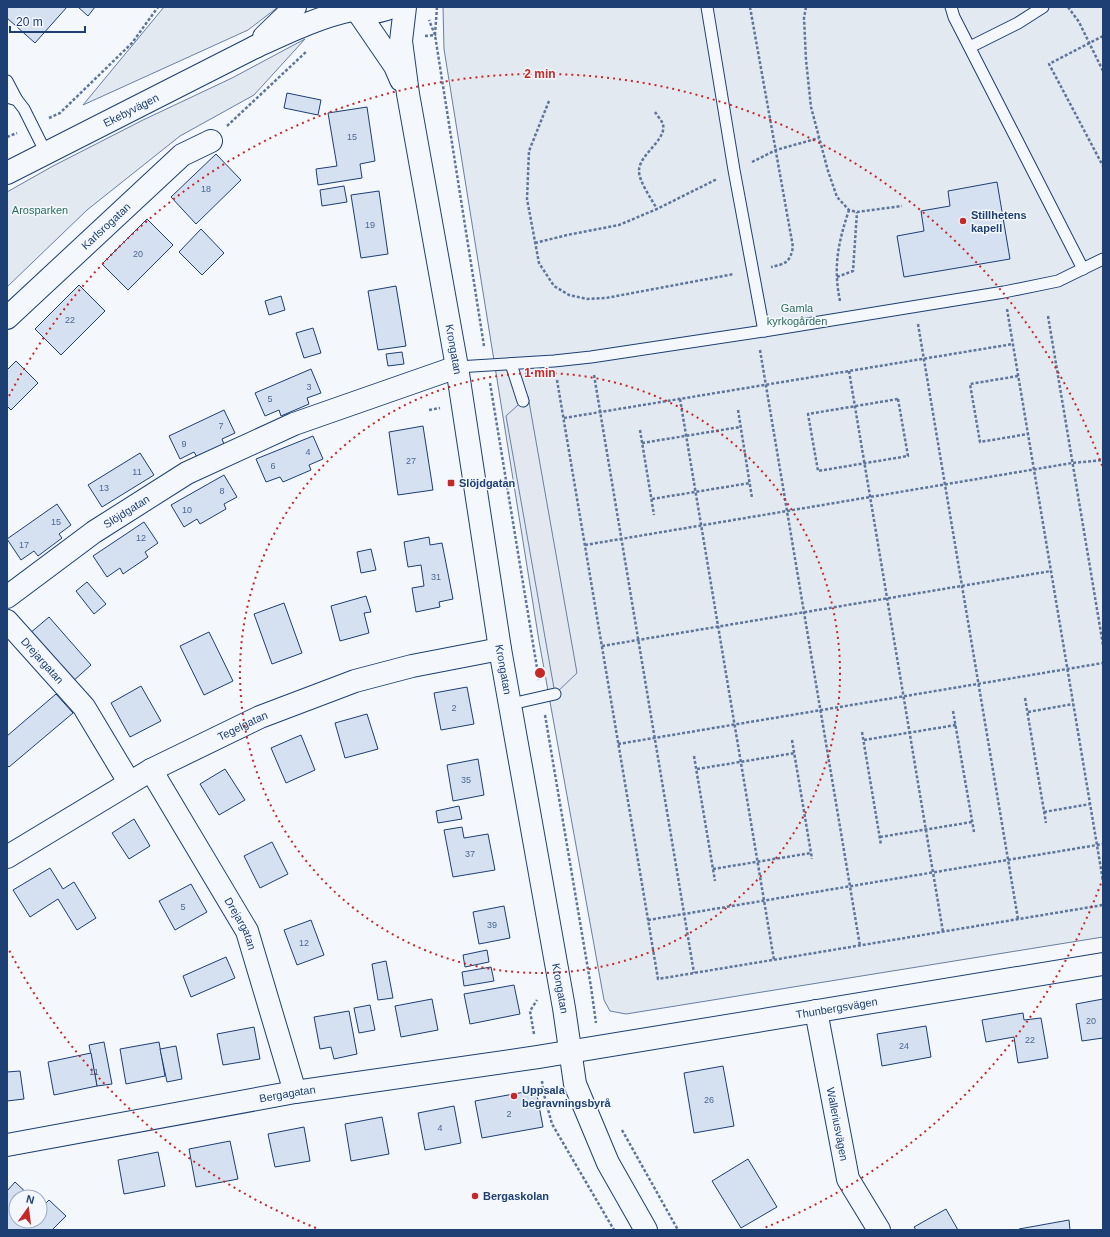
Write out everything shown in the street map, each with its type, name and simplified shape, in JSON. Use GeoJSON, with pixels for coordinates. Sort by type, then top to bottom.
{"type":"FeatureCollection","features":[{"type":"Feature","properties":{"kind":"street","name":"Ekebyvägen"},"geometry":{"type":"LineString","coordinates":[[7,173],[255,47],[299,16],[337,13],[352,10],[366,13],[380,12],[392,7]]}},
{"type":"Feature","properties":{"kind":"street","name":"Krongatan"},"geometry":{"type":"LineString","coordinates":[[405,7],[401,40],[408,94],[457,367],[500,649],[563,1000],[575,1084],[608,1163],[646,1230]]}},
{"type":"Feature","properties":{"kind":"street","name":"Krongatan"},"geometry":{"type":"LineString","coordinates":[[352,10],[395,66],[408,94]]}},
{"type":"Feature","properties":{"kind":"street","name":"Karlsrogatan"},"geometry":{"type":"LineString","coordinates":[[7,318],[182,155],[210,141]]}},
{"type":"Feature","properties":{"kind":"street","name":"Slöjdgatan"},"geometry":{"type":"LineString","coordinates":[[7,597],[94,532],[187,473],[294,424],[457,367]]}},
{"type":"Feature","properties":{"kind":"street","name":"Drejargatan"},"geometry":{"type":"LineString","coordinates":[[7,621],[84,707],[130,782]]}},
{"type":"Feature","properties":{"kind":"street","name":"Tegelgatan"},"geometry":{"type":"LineString","coordinates":[[7,857],[151,770],[260,717],[355,681],[412,666],[500,649]]}},
{"type":"Feature","properties":{"kind":"street","name":"Drejargatan"},"geometry":{"type":"LineString","coordinates":[[151,770],[247,931],[295,1092]]}},
{"type":"Feature","properties":{"kind":"street","name":"Thunbergsvägen"},"geometry":{"type":"LineString","coordinates":[[570,1052],[1103,964]]}},
{"type":"Feature","properties":{"kind":"street","name":"Walleriusvägen"},"geometry":{"type":"LineString","coordinates":[[816,1011],[848,1179],[879,1230]]}},
{"type":"Feature","properties":{"kind":"street","name":"Bergagatan"},"geometry":{"type":"LineString","coordinates":[[7,1145],[295,1092],[570,1052]]}},
{"type":"Feature","properties":{"kind":"lane"},"geometry":{"type":"LineString","coordinates":[[707,7],[734,170],[753,271],[761,332]]}},
{"type":"Feature","properties":{"kind":"lane"},"geometry":{"type":"LineString","coordinates":[[951,7],[954,17],[1084,269]]}},
{"type":"Feature","properties":{"kind":"lane"},"geometry":{"type":"LineString","coordinates":[[970,47],[1018,23],[1043,7]]}},
{"type":"Feature","properties":{"kind":"lane"},"geometry":{"type":"LineString","coordinates":[[7,81],[12,98],[24,108],[46,153]]}},
{"type":"Feature","properties":{"kind":"lane"},"geometry":{"type":"LineString","coordinates":[[457,367],[554,361],[761,332],[915,307],[1058,281],[1103,259]]}},
{"type":"Feature","properties":{"kind":"lane"},"geometry":{"type":"LineString","coordinates":[[511,364],[523,401]]}},
{"type":"Feature","properties":{"kind":"lane"},"geometry":{"type":"LineString","coordinates":[[511,704],[555,694]]}},
{"type":"Feature","properties":{"kind":"path"},"geometry":{"type":"LineString","coordinates":[[7,137],[60,113],[132,43],[158,7]]}},
{"type":"Feature","properties":{"kind":"path"},"geometry":{"type":"LineString","coordinates":[[437,7],[435,35],[487,365],[591,987],[599,1047]]}},
{"type":"Feature","properties":{"kind":"path"},"geometry":{"type":"LineString","coordinates":[[549,102],[529,151],[526,199],[539,263],[554,286],[569,295],[587,299],[606,298],[753,271],[786,262],[791,257],[793,247],[750,7]]}},
{"type":"Feature","properties":{"kind":"path"},"geometry":{"type":"LineString","coordinates":[[806,7],[804,18],[806,60],[811,107],[828,172],[837,197],[848,210],[857,212],[902,206]]}},
{"type":"Feature","properties":{"kind":"path"},"geometry":{"type":"LineString","coordinates":[[1068,7],[1079,22],[1103,71]]}},
{"type":"Feature","properties":{"kind":"path"},"geometry":{"type":"LineString","coordinates":[[210,141],[313,45],[299,16]]}},
{"type":"Feature","properties":{"kind":"path"},"geometry":{"type":"LineString","coordinates":[[1103,36],[1049,64],[1103,166]]}},
{"type":"Feature","properties":{"kind":"path"},"geometry":{"type":"LineString","coordinates":[[655,112],[663,123],[664,131],[662,136],[644,158],[639,169],[640,179],[657,209]]}},
{"type":"Feature","properties":{"kind":"path"},"geometry":{"type":"LineString","coordinates":[[535,242],[619,225],[657,209],[776,150],[819,138]]}},
{"type":"Feature","properties":{"kind":"path"},"geometry":{"type":"LineString","coordinates":[[843,318],[836,265],[840,238],[848,210]]}},
{"type":"Feature","properties":{"kind":"path"},"geometry":{"type":"LineString","coordinates":[[837,277],[853,271],[857,212]]}},
{"type":"Feature","properties":{"kind":"path"},"geometry":{"type":"LineString","coordinates":[[1004,292],[1103,881]]}},
{"type":"Feature","properties":{"kind":"path"},"geometry":{"type":"LineString","coordinates":[[915,307],[1018,919]]}},
{"type":"Feature","properties":{"kind":"path"},"geometry":{"type":"LineString","coordinates":[[1048,316],[1103,645]]}},
{"type":"Feature","properties":{"kind":"path"},"geometry":{"type":"LineString","coordinates":[[761,332],[766,384],[860,946]]}},
{"type":"Feature","properties":{"kind":"path"},"geometry":{"type":"LineString","coordinates":[[564,418],[1013,344]]}},
{"type":"Feature","properties":{"kind":"path"},"geometry":{"type":"LineString","coordinates":[[591,356],[694,974]]}},
{"type":"Feature","properties":{"kind":"path"},"geometry":{"type":"LineString","coordinates":[[554,361],[658,980],[1103,905]]}},
{"type":"Feature","properties":{"kind":"path"},"geometry":{"type":"LineString","coordinates":[[849,371],[943,932]]}},
{"type":"Feature","properties":{"kind":"path"},"geometry":{"type":"LineString","coordinates":[[1018,376],[970,384],[980,442],[1028,434]]}},
{"type":"Feature","properties":{"kind":"path"},"geometry":{"type":"LineString","coordinates":[[680,399],[774,960]]}},
{"type":"Feature","properties":{"kind":"path"},"geometry":{"type":"LineString","coordinates":[[898,399],[908,456],[818,471],[808,414],[855,406],[898,399]]}},
{"type":"Feature","properties":{"kind":"path"},"geometry":{"type":"LineString","coordinates":[[738,410],[752,498]]}},
{"type":"Feature","properties":{"kind":"path"},"geometry":{"type":"LineString","coordinates":[[642,443],[740,427]]}},
{"type":"Feature","properties":{"kind":"path"},"geometry":{"type":"LineString","coordinates":[[640,430],[654,515]]}},
{"type":"Feature","properties":{"kind":"path"},"geometry":{"type":"LineString","coordinates":[[585,545],[1072,463],[1103,460]]}},
{"type":"Feature","properties":{"kind":"path"},"geometry":{"type":"LineString","coordinates":[[652,499],[750,483]]}},
{"type":"Feature","properties":{"kind":"path"},"geometry":{"type":"LineString","coordinates":[[602,646],[1051,571]]}},
{"type":"Feature","properties":{"kind":"path"},"geometry":{"type":"LineString","coordinates":[[618,744],[1103,663]]}},
{"type":"Feature","properties":{"kind":"path"},"geometry":{"type":"LineString","coordinates":[[1025,698],[1046,823]]}},
{"type":"Feature","properties":{"kind":"path"},"geometry":{"type":"LineString","coordinates":[[1028,712],[1073,704]]}},
{"type":"Feature","properties":{"kind":"path"},"geometry":{"type":"LineString","coordinates":[[953,711],[974,832]]}},
{"type":"Feature","properties":{"kind":"path"},"geometry":{"type":"LineString","coordinates":[[864,740],[956,725]]}},
{"type":"Feature","properties":{"kind":"path"},"geometry":{"type":"LineString","coordinates":[[862,732],[881,845]]}},
{"type":"Feature","properties":{"kind":"path"},"geometry":{"type":"LineString","coordinates":[[792,740],[812,859]]}},
{"type":"Feature","properties":{"kind":"path"},"geometry":{"type":"LineString","coordinates":[[697,769],[795,753]]}},
{"type":"Feature","properties":{"kind":"path"},"geometry":{"type":"LineString","coordinates":[[694,756],[715,881]]}},
{"type":"Feature","properties":{"kind":"path"},"geometry":{"type":"LineString","coordinates":[[1044,812],[1090,804]]}},
{"type":"Feature","properties":{"kind":"path"},"geometry":{"type":"LineString","coordinates":[[880,837],[972,822]]}},
{"type":"Feature","properties":{"kind":"path"},"geometry":{"type":"LineString","coordinates":[[648,920],[1103,844]]}},
{"type":"Feature","properties":{"kind":"path"},"geometry":{"type":"LineString","coordinates":[[713,869],[811,853]]}},
{"type":"Feature","properties":{"kind":"path"},"geometry":{"type":"LineString","coordinates":[[530,1011],[543,1091],[552,1124],[614,1230]]}},
{"type":"Feature","properties":{"kind":"path"},"geometry":{"type":"LineString","coordinates":[[622,1129],[678,1230]]}},
{"type":"Feature","properties":{"kind":"green space"},"geometry":{"type":"Polygon","coordinates":[[[164,7],[278,7],[248,30],[83,105],[164,7]]]}},
{"type":"Feature","properties":{"kind":"green space","name":"Gamla kyrkogården"},"geometry":{"type":"Polygon","coordinates":[[[443,7],[1103,7],[1103,937],[626,1014],[610,1011],[604,1000],[539,641],[444,49],[443,7]]]}},
{"type":"Feature","properties":{"kind":"green space","name":"Arosparken"},"geometry":{"type":"Polygon","coordinates":[[[305,39],[254,95],[180,136],[87,210],[7,287],[7,192],[53,166],[143,120],[232,78],[305,39]]]}},
{"type":"Feature","properties":{"kind":"shaded area"},"geometry":{"type":"Polygon","coordinates":[[[528,396],[577,673],[555,694],[506,416],[528,396]]]}},
{"type":"Feature","properties":{"kind":"building"},"geometry":{"type":"Polygon","coordinates":[[[7,7],[67,7],[35,43],[7,18],[7,7]]]}},
{"type":"Feature","properties":{"kind":"building"},"geometry":{"type":"Polygon","coordinates":[[[78,7],[95,7],[88,16],[78,7]]]}},
{"type":"Feature","properties":{"kind":"building"},"geometry":{"type":"Polygon","coordinates":[[[287,93],[321,100],[318,115],[284,108],[287,93]]]}},
{"type":"Feature","properties":{"kind":"building"},"geometry":{"type":"Polygon","coordinates":[[[367,107],[375,161],[360,164],[362,178],[318,185],[316,169],[337,166],[328,113],[367,107]]]}},
{"type":"Feature","properties":{"kind":"building"},"geometry":{"type":"Polygon","coordinates":[[[216,154],[241,180],[196,224],[171,197],[216,154]]]}},
{"type":"Feature","properties":{"kind":"building","name":"Stillhetens kapell"},"geometry":{"type":"Polygon","coordinates":[[[997,182],[1010,259],[904,277],[897,236],[924,231],[921,211],[950,206],[948,191],[997,182]]]}},
{"type":"Feature","properties":{"kind":"building"},"geometry":{"type":"Polygon","coordinates":[[[344,186],[347,202],[322,206],[320,190],[344,186]]]}},
{"type":"Feature","properties":{"kind":"building"},"geometry":{"type":"Polygon","coordinates":[[[379,191],[388,254],[361,258],[351,195],[379,191]]]}},
{"type":"Feature","properties":{"kind":"building"},"geometry":{"type":"Polygon","coordinates":[[[147,219],[173,245],[128,290],[102,264],[147,219]]]}},
{"type":"Feature","properties":{"kind":"building"},"geometry":{"type":"Polygon","coordinates":[[[201,229],[224,253],[202,275],[179,252],[201,229]]]}},
{"type":"Feature","properties":{"kind":"building"},"geometry":{"type":"Polygon","coordinates":[[[79,285],[105,311],[61,355],[35,329],[79,285]]]}},
{"type":"Feature","properties":{"kind":"building"},"geometry":{"type":"Polygon","coordinates":[[[396,286],[406,346],[378,350],[368,291],[396,286]]]}},
{"type":"Feature","properties":{"kind":"building"},"geometry":{"type":"Polygon","coordinates":[[[281,296],[285,310],[269,315],[265,301],[281,296]]]}},
{"type":"Feature","properties":{"kind":"building"},"geometry":{"type":"Polygon","coordinates":[[[313,328],[321,353],[304,358],[296,333],[313,328]]]}},
{"type":"Feature","properties":{"kind":"building"},"geometry":{"type":"Polygon","coordinates":[[[402,352],[404,364],[388,366],[386,354],[402,352]]]}},
{"type":"Feature","properties":{"kind":"building"},"geometry":{"type":"Polygon","coordinates":[[[16,361],[38,383],[11,410],[7,406],[7,370],[16,361]]]}},
{"type":"Feature","properties":{"kind":"building"},"geometry":{"type":"Polygon","coordinates":[[[311,369],[321,393],[307,398],[309,404],[281,416],[279,410],[265,416],[255,393],[311,369]]]}},
{"type":"Feature","properties":{"kind":"building"},"geometry":{"type":"Polygon","coordinates":[[[224,410],[235,433],[222,439],[224,444],[197,457],[194,452],[180,459],[169,436],[224,410]]]}},
{"type":"Feature","properties":{"kind":"building"},"geometry":{"type":"Polygon","coordinates":[[[423,426],[433,490],[398,495],[389,432],[423,426]]]}},
{"type":"Feature","properties":{"kind":"building"},"geometry":{"type":"Polygon","coordinates":[[[313,436],[323,459],[309,465],[311,470],[283,482],[280,477],[266,482],[256,459],[313,436]]]}},
{"type":"Feature","properties":{"kind":"building"},"geometry":{"type":"Polygon","coordinates":[[[140,453],[154,475],[102,507],[88,485],[140,453]]]}},
{"type":"Feature","properties":{"kind":"building"},"geometry":{"type":"Polygon","coordinates":[[[224,475],[237,497],[224,504],[226,509],[200,524],[197,519],[184,527],[171,505],[224,475]]]}},
{"type":"Feature","properties":{"kind":"building"},"geometry":{"type":"Polygon","coordinates":[[[57,504],[71,525],[59,534],[62,538],[38,556],[34,551],[21,560],[7,539],[57,504]]]}},
{"type":"Feature","properties":{"kind":"building"},"geometry":{"type":"Polygon","coordinates":[[[144,522],[158,543],[145,552],[148,557],[123,574],[120,568],[107,577],[93,556],[144,522]]]}},
{"type":"Feature","properties":{"kind":"building"},"geometry":{"type":"Polygon","coordinates":[[[429,537],[430,545],[442,543],[453,599],[439,602],[440,607],[416,612],[412,588],[424,586],[421,565],[408,567],[404,542],[429,537]]]}},
{"type":"Feature","properties":{"kind":"building"},"geometry":{"type":"Polygon","coordinates":[[[371,549],[376,570],[361,573],[357,552],[371,549]]]}},
{"type":"Feature","properties":{"kind":"building"},"geometry":{"type":"Polygon","coordinates":[[[87,582],[106,604],[94,614],[76,591],[87,582]]]}},
{"type":"Feature","properties":{"kind":"building"},"geometry":{"type":"Polygon","coordinates":[[[366,596],[371,612],[364,613],[369,633],[340,641],[331,606],[366,596]]]}},
{"type":"Feature","properties":{"kind":"building"},"geometry":{"type":"Polygon","coordinates":[[[284,603],[302,653],[272,664],[254,614],[284,603]]]}},
{"type":"Feature","properties":{"kind":"building"},"geometry":{"type":"Polygon","coordinates":[[[49,617],[91,665],[72,682],[29,634],[49,617]]]}},
{"type":"Feature","properties":{"kind":"building"},"geometry":{"type":"Polygon","coordinates":[[[209,632],[233,681],[204,695],[180,646],[209,632]]]}},
{"type":"Feature","properties":{"kind":"building"},"geometry":{"type":"Polygon","coordinates":[[[141,686],[161,721],[130,737],[111,703],[141,686]]]}},
{"type":"Feature","properties":{"kind":"building"},"geometry":{"type":"Polygon","coordinates":[[[467,687],[474,724],[441,730],[434,693],[467,687]]]}},
{"type":"Feature","properties":{"kind":"building"},"geometry":{"type":"Polygon","coordinates":[[[56,694],[73,713],[9,767],[7,765],[7,736],[56,694]]]}},
{"type":"Feature","properties":{"kind":"building"},"geometry":{"type":"Polygon","coordinates":[[[367,714],[378,749],[345,758],[335,723],[367,714]]]}},
{"type":"Feature","properties":{"kind":"building"},"geometry":{"type":"Polygon","coordinates":[[[301,735],[315,770],[286,783],[271,748],[301,735]]]}},
{"type":"Feature","properties":{"kind":"building"},"geometry":{"type":"Polygon","coordinates":[[[478,759],[484,795],[453,801],[447,765],[478,759]]]}},
{"type":"Feature","properties":{"kind":"building"},"geometry":{"type":"Polygon","coordinates":[[[225,769],[245,800],[219,815],[200,784],[225,769]]]}},
{"type":"Feature","properties":{"kind":"building"},"geometry":{"type":"Polygon","coordinates":[[[459,806],[462,819],[438,823],[436,811],[459,806]]]}},
{"type":"Feature","properties":{"kind":"building"},"geometry":{"type":"Polygon","coordinates":[[[134,819],[150,846],[129,859],[112,833],[134,819]]]}},
{"type":"Feature","properties":{"kind":"building"},"geometry":{"type":"Polygon","coordinates":[[[462,827],[464,838],[488,834],[495,870],[453,877],[444,830],[462,827]]]}},
{"type":"Feature","properties":{"kind":"building"},"geometry":{"type":"Polygon","coordinates":[[[272,842],[288,874],[260,888],[244,856],[272,842]]]}},
{"type":"Feature","properties":{"kind":"building"},"geometry":{"type":"Polygon","coordinates":[[[50,868],[63,889],[74,882],[96,918],[77,930],[58,899],[30,917],[13,890],[50,868]]]}},
{"type":"Feature","properties":{"kind":"building"},"geometry":{"type":"Polygon","coordinates":[[[191,884],[207,912],[175,930],[159,901],[191,884]]]}},
{"type":"Feature","properties":{"kind":"building"},"geometry":{"type":"Polygon","coordinates":[[[504,906],[510,938],[479,944],[473,912],[504,906]]]}},
{"type":"Feature","properties":{"kind":"building"},"geometry":{"type":"Polygon","coordinates":[[[311,920],[324,955],[297,965],[284,930],[311,920]]]}},
{"type":"Feature","properties":{"kind":"building"},"geometry":{"type":"Polygon","coordinates":[[[487,950],[489,962],[465,967],[463,955],[487,950]]]}},
{"type":"Feature","properties":{"kind":"building"},"geometry":{"type":"Polygon","coordinates":[[[226,957],[235,978],[191,997],[183,976],[226,957]]]}},
{"type":"Feature","properties":{"kind":"building"},"geometry":{"type":"Polygon","coordinates":[[[386,961],[393,998],[378,1000],[372,964],[386,961]]]}},
{"type":"Feature","properties":{"kind":"building"},"geometry":{"type":"Polygon","coordinates":[[[491,967],[494,981],[464,986],[462,972],[491,967]]]}},
{"type":"Feature","properties":{"kind":"building"},"geometry":{"type":"Polygon","coordinates":[[[514,985],[520,1014],[470,1024],[464,994],[514,985]]]}},
{"type":"Feature","properties":{"kind":"building"},"geometry":{"type":"Polygon","coordinates":[[[432,999],[438,1030],[401,1037],[395,1006],[432,999]]]}},
{"type":"Feature","properties":{"kind":"building"},"geometry":{"type":"Polygon","coordinates":[[[1103,999],[1103,1038],[1082,1041],[1076,1004],[1103,999]]]}},
{"type":"Feature","properties":{"kind":"building"},"geometry":{"type":"Polygon","coordinates":[[[370,1005],[375,1030],[359,1033],[354,1008],[370,1005]]]}},
{"type":"Feature","properties":{"kind":"building"},"geometry":{"type":"Polygon","coordinates":[[[349,1011],[357,1054],[334,1059],[331,1047],[320,1049],[314,1017],[349,1011]]]}},
{"type":"Feature","properties":{"kind":"building"},"geometry":{"type":"Polygon","coordinates":[[[1023,1013],[1024,1020],[1041,1018],[1048,1058],[1018,1063],[1014,1037],[986,1042],[982,1020],[1023,1013]]]}},
{"type":"Feature","properties":{"kind":"building"},"geometry":{"type":"Polygon","coordinates":[[[926,1026],[931,1057],[882,1066],[877,1034],[926,1026]]]}},
{"type":"Feature","properties":{"kind":"building"},"geometry":{"type":"Polygon","coordinates":[[[254,1027],[260,1059],[223,1065],[217,1034],[254,1027]]]}},
{"type":"Feature","properties":{"kind":"building"},"geometry":{"type":"Polygon","coordinates":[[[104,1042],[112,1084],[97,1086],[89,1045],[104,1042]]]}},
{"type":"Feature","properties":{"kind":"building"},"geometry":{"type":"Polygon","coordinates":[[[159,1042],[165,1076],[126,1084],[120,1049],[159,1042]]]}},
{"type":"Feature","properties":{"kind":"building"},"geometry":{"type":"Polygon","coordinates":[[[176,1046],[182,1079],[167,1082],[160,1049],[176,1046]]]}},
{"type":"Feature","properties":{"kind":"building"},"geometry":{"type":"Polygon","coordinates":[[[91,1053],[97,1086],[54,1095],[48,1062],[91,1053]]]}},
{"type":"Feature","properties":{"kind":"building"},"geometry":{"type":"Polygon","coordinates":[[[723,1066],[734,1126],[694,1133],[684,1073],[723,1066]]]}},
{"type":"Feature","properties":{"kind":"building"},"geometry":{"type":"Polygon","coordinates":[[[20,1071],[24,1099],[7,1101],[7,1072],[20,1071]]]}},
{"type":"Feature","properties":{"kind":"building"},"geometry":{"type":"Polygon","coordinates":[[[536,1090],[543,1127],[482,1138],[475,1101],[536,1090]]]}},
{"type":"Feature","properties":{"kind":"building"},"geometry":{"type":"Polygon","coordinates":[[[454,1106],[461,1143],[425,1150],[418,1113],[454,1106]]]}},
{"type":"Feature","properties":{"kind":"building"},"geometry":{"type":"Polygon","coordinates":[[[382,1117],[389,1154],[351,1161],[345,1124],[382,1117]]]}},
{"type":"Feature","properties":{"kind":"building"},"geometry":{"type":"Polygon","coordinates":[[[304,1127],[310,1161],[275,1167],[268,1134],[304,1127]]]}},
{"type":"Feature","properties":{"kind":"building"},"geometry":{"type":"Polygon","coordinates":[[[230,1141],[238,1179],[196,1187],[189,1149],[230,1141]]]}},
{"type":"Feature","properties":{"kind":"building"},"geometry":{"type":"Polygon","coordinates":[[[158,1152],[165,1186],[124,1194],[118,1160],[158,1152]]]}},
{"type":"Feature","properties":{"kind":"building"},"geometry":{"type":"Polygon","coordinates":[[[748,1159],[777,1207],[741,1228],[712,1181],[748,1159]]]}},
{"type":"Feature","properties":{"kind":"building"},"geometry":{"type":"Polygon","coordinates":[[[15,1182],[22,1189],[9,1189],[15,1182]]]}},
{"type":"Feature","properties":{"kind":"building"},"geometry":{"type":"Polygon","coordinates":[[[8,1190],[8,1229],[48,1229],[49,1200],[66,1216],[52,1230],[7,1230],[8,1190]]]}},
{"type":"Feature","properties":{"kind":"building"},"geometry":{"type":"Polygon","coordinates":[[[946,1209],[958,1230],[916,1230],[914,1227],[946,1209]]]}},
{"type":"Feature","properties":{"kind":"building"},"geometry":{"type":"Polygon","coordinates":[[[1069,1220],[1070,1230],[1019,1230],[1019,1229],[1069,1220]]]}},
{"type":"Feature","properties":{"kind":"place","name":"Stillhetens kapell"},"geometry":{"type":"Point","coordinates":[963,221]}},
{"type":"Feature","properties":{"kind":"place","name":"Slöjdgatan"},"geometry":{"type":"Point","coordinates":[451,483]}},
{"type":"Feature","properties":{"kind":"place","name":"Uppsala begravningsbyrå"},"geometry":{"type":"Point","coordinates":[514,1096]}},
{"type":"Feature","properties":{"kind":"place","name":"Bergaskolan"},"geometry":{"type":"Point","coordinates":[475,1196]}}]}
